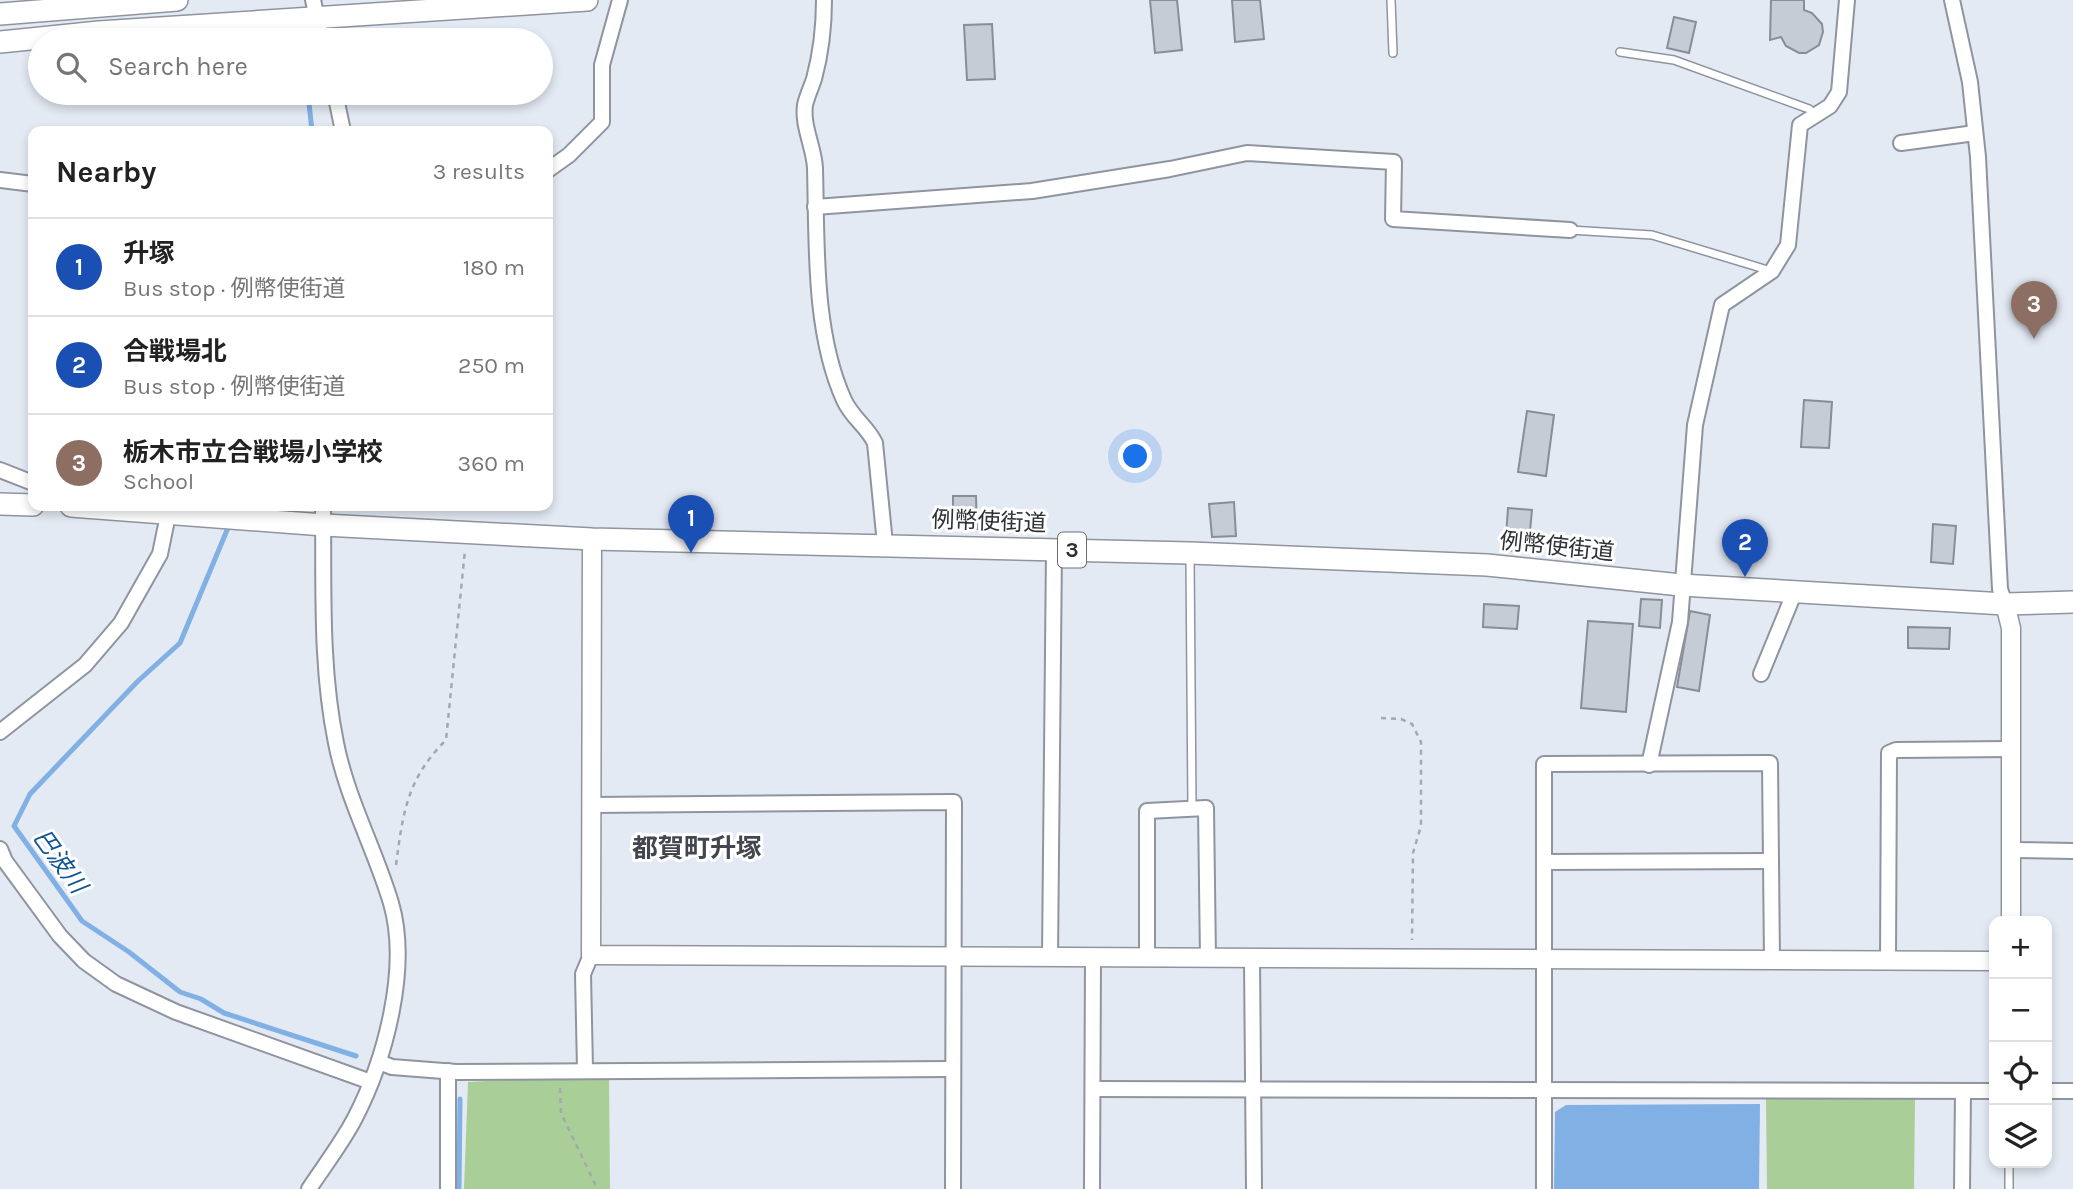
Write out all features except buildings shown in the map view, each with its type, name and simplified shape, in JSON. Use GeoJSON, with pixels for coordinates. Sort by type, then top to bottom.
{"type":"FeatureCollection","features":[{"type":"Feature","properties":{"kind":"main road"},"geometry":{"type":"LineString","coordinates":[[0,14],[177,0]]}},
{"type":"Feature","properties":{"kind":"main road"},"geometry":{"type":"LineString","coordinates":[[136,28],[314,9],[587,0]]}},
{"type":"Feature","properties":{"kind":"main road"},"geometry":{"type":"LineString","coordinates":[[0,42],[28,39]]}},
{"type":"Feature","properties":{"kind":"main road"},"geometry":{"type":"LineString","coordinates":[[0,504],[28,505]]}},
{"type":"Feature","properties":{"kind":"main road","name":"例幣使街道"},"geometry":{"type":"LineString","coordinates":[[125,511],[168,515],[323,515],[467,533],[592,539],[885,544],[1487,565],[1681,585],[2006,604],[2073,602]]}},
{"type":"Feature","properties":{"kind":"street"},"geometry":{"type":"LineString","coordinates":[[553,166],[603,122],[602,65],[620,0]]}},
{"type":"Feature","properties":{"kind":"street"},"geometry":{"type":"LineString","coordinates":[[824,0],[821,47],[805,105],[805,122],[815,165],[815,249],[824,325],[844,399],[854,418],[869,430],[875,443],[885,544]]}},
{"type":"Feature","properties":{"kind":"street"},"geometry":{"type":"LineString","coordinates":[[1649,765],[1679,622],[1695,425],[1722,305],[1772,271],[1788,245],[1800,125],[1830,106],[1839,92],[1847,0]]}},
{"type":"Feature","properties":{"kind":"street"},"geometry":{"type":"LineString","coordinates":[[1952,0],[1970,82],[1975,133],[2000,589],[2011,628],[2011,916]]}},
{"type":"Feature","properties":{"kind":"street"},"geometry":{"type":"LineString","coordinates":[[314,9],[319,28]]}},
{"type":"Feature","properties":{"kind":"street"},"geometry":{"type":"LineString","coordinates":[[338,105],[342,126]]}},
{"type":"Feature","properties":{"kind":"street"},"geometry":{"type":"LineString","coordinates":[[1901,143],[1975,133]]}},
{"type":"Feature","properties":{"kind":"street"},"geometry":{"type":"LineString","coordinates":[[815,207],[1032,191],[1170,169],[1247,153],[1394,162],[1393,219],[1570,230]]}},
{"type":"Feature","properties":{"kind":"street"},"geometry":{"type":"LineString","coordinates":[[0,180],[28,183]]}},
{"type":"Feature","properties":{"kind":"street"},"geometry":{"type":"LineString","coordinates":[[0,470],[28,481]]}},
{"type":"Feature","properties":{"kind":"street"},"geometry":{"type":"LineString","coordinates":[[0,732],[85,665],[121,623],[160,554],[168,515]]}},
{"type":"Feature","properties":{"kind":"street"},"geometry":{"type":"LineString","coordinates":[[309,1189],[354,1119],[371,1082],[379,1062],[396,977],[396,927],[391,903],[345,778],[336,744],[324,627],[323,515]]}},
{"type":"Feature","properties":{"kind":"street"},"geometry":{"type":"LineString","coordinates":[[584,1069],[583,974],[591,955],[592,539]]}},
{"type":"Feature","properties":{"kind":"street"},"geometry":{"type":"LineString","coordinates":[[1050,957],[1054,549]]}},
{"type":"Feature","properties":{"kind":"street"},"geometry":{"type":"LineString","coordinates":[[1761,674],[1795,591]]}},
{"type":"Feature","properties":{"kind":"street"},"geometry":{"type":"LineString","coordinates":[[1888,961],[1889,753],[1896,750],[2011,750]]}},
{"type":"Feature","properties":{"kind":"street"},"geometry":{"type":"LineString","coordinates":[[1544,1189],[1544,764],[1770,763],[1772,961]]}},
{"type":"Feature","properties":{"kind":"street"},"geometry":{"type":"LineString","coordinates":[[592,806],[954,802],[953,1189]]}},
{"type":"Feature","properties":{"kind":"street"},"geometry":{"type":"LineString","coordinates":[[1147,956],[1147,811],[1206,808],[1208,959]]}},
{"type":"Feature","properties":{"kind":"street"},"geometry":{"type":"LineString","coordinates":[[0,849],[5,861],[60,936],[84,961],[116,984],[176,1012],[371,1082]]}},
{"type":"Feature","properties":{"kind":"street"},"geometry":{"type":"LineString","coordinates":[[2011,850],[2073,851]]}},
{"type":"Feature","properties":{"kind":"street"},"geometry":{"type":"LineString","coordinates":[[1545,862],[1771,861]]}},
{"type":"Feature","properties":{"kind":"street"},"geometry":{"type":"LineString","coordinates":[[591,955],[1989,961]]}},
{"type":"Feature","properties":{"kind":"street"},"geometry":{"type":"LineString","coordinates":[[1092,1189],[1093,957]]}},
{"type":"Feature","properties":{"kind":"street"},"geometry":{"type":"LineString","coordinates":[[1252,959],[1254,1189]]}},
{"type":"Feature","properties":{"kind":"street"},"geometry":{"type":"LineString","coordinates":[[379,1062],[392,1067],[448,1071],[952,1069]]}},
{"type":"Feature","properties":{"kind":"street"},"geometry":{"type":"LineString","coordinates":[[448,1071],[448,1189]]}},
{"type":"Feature","properties":{"kind":"street"},"geometry":{"type":"LineString","coordinates":[[1093,1089],[1989,1091]]}},
{"type":"Feature","properties":{"kind":"street"},"geometry":{"type":"LineString","coordinates":[[1962,1189],[1963,1091]]}},
{"type":"Feature","properties":{"kind":"street"},"geometry":{"type":"LineString","coordinates":[[2052,1091],[2073,1091]]}},
{"type":"Feature","properties":{"kind":"lane"},"geometry":{"type":"LineString","coordinates":[[1391,0],[1393,53]]}},
{"type":"Feature","properties":{"kind":"lane"},"geometry":{"type":"LineString","coordinates":[[1620,52],[1674,60],[1809,109],[1815,116]]}},
{"type":"Feature","properties":{"kind":"lane"},"geometry":{"type":"LineString","coordinates":[[1570,230],[1652,235],[1772,271]]}},
{"type":"Feature","properties":{"kind":"lane"},"geometry":{"type":"LineString","coordinates":[[1190,553],[1192,809]]}},
{"type":"Feature","properties":{"kind":"lane"},"geometry":{"type":"LineString","coordinates":[[2008,1168],[2009,1189]]}},
{"type":"Feature","properties":{"kind":"path"},"geometry":{"type":"LineString","coordinates":[[391,903],[403,808],[427,760],[446,740],[467,533]]}},
{"type":"Feature","properties":{"kind":"path"},"geometry":{"type":"LineString","coordinates":[[1381,718],[1401,719],[1412,724],[1421,742],[1421,825],[1413,853],[1412,960]]}},
{"type":"Feature","properties":{"kind":"path"},"geometry":{"type":"LineString","coordinates":[[559,1086],[561,1113],[597,1188]]}},
{"type":"Feature","properties":{"kind":"green space"},"geometry":{"type":"Polygon","coordinates":[[[609,1077],[610,1189],[464,1189],[468,1082],[609,1077]]]}},
{"type":"Feature","properties":{"kind":"green space"},"geometry":{"type":"Polygon","coordinates":[[[1915,1098],[1914,1189],[1767,1189],[1766,1099],[1915,1098]]]}},
{"type":"Feature","properties":{"kind":"water"},"geometry":{"type":"Polygon","coordinates":[[[1760,1104],[1759,1189],[1554,1189],[1555,1112],[1566,1105],[1760,1104]]]}},
{"type":"Feature","properties":{"kind":"waterway","name":"巴波川"},"geometry":{"type":"LineString","coordinates":[[309,105],[311,126]]}},
{"type":"Feature","properties":{"kind":"waterway","name":"巴波川"},"geometry":{"type":"LineString","coordinates":[[230,523],[180,643],[138,681],[30,794],[14,826],[82,921],[129,952],[180,992],[201,999],[224,1013],[356,1056]]}},
{"type":"Feature","properties":{"kind":"waterway","name":"巴波川"},"geometry":{"type":"LineString","coordinates":[[459,1189],[460,1099]]}},
{"type":"Feature","properties":{"kind":"place","name":"栃木市立合戦場小学校"},"geometry":{"type":"Point","coordinates":[2034,339]}},
{"type":"Feature","properties":{"kind":"place","name":"升塚"},"geometry":{"type":"Point","coordinates":[691,553]}},
{"type":"Feature","properties":{"kind":"place","name":"合戦場北"},"geometry":{"type":"Point","coordinates":[1745,577]}},
{"type":"Feature","properties":{"kind":"district","name":"都賀町升塚"},"geometry":{"type":"Point","coordinates":[697,848]}}]}
